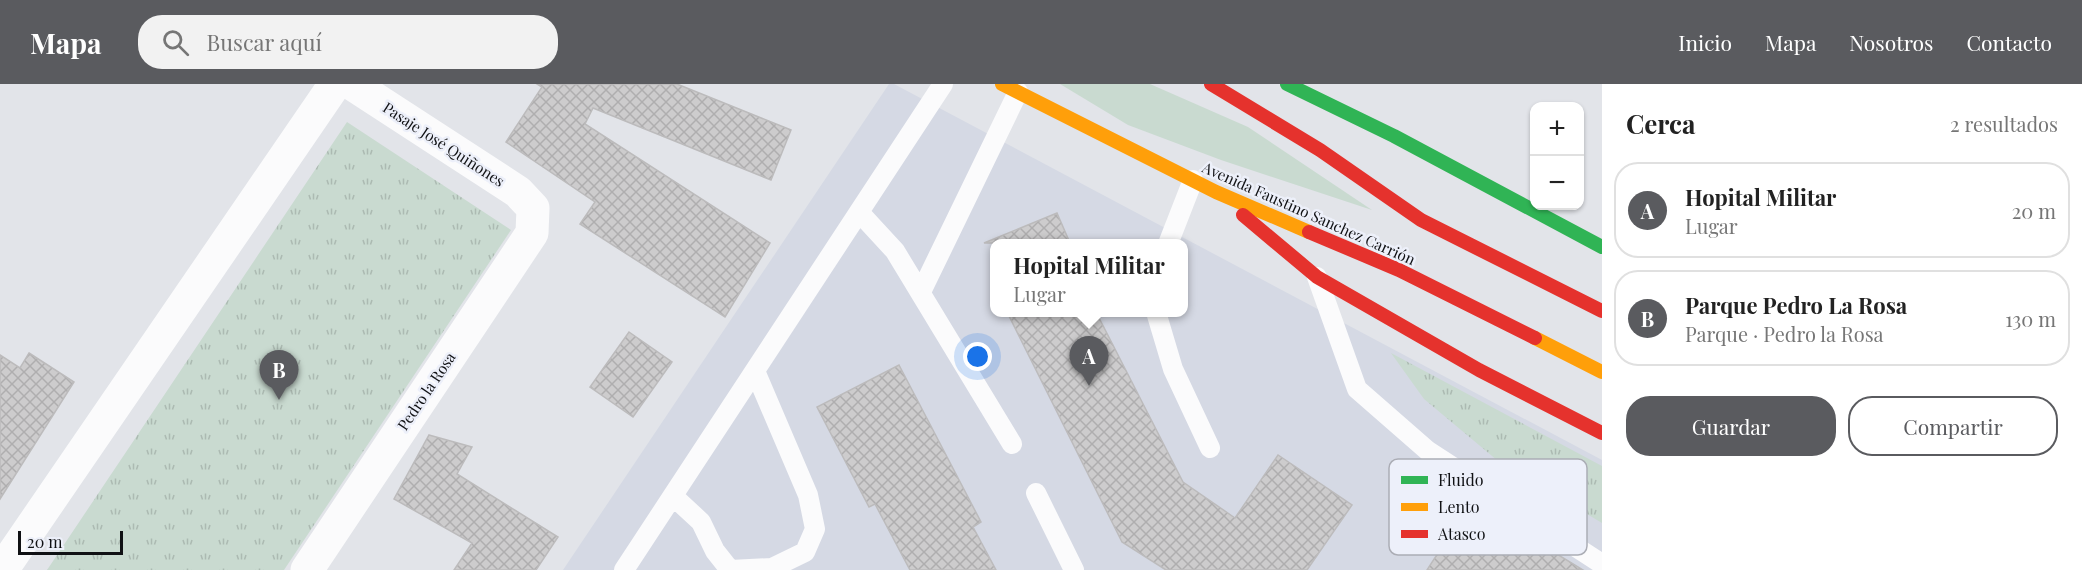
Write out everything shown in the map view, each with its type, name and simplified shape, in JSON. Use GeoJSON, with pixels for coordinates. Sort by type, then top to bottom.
{"type":"FeatureCollection","features":[{"type":"Feature","properties":{"kind":"main road"},"geometry":{"type":"LineString","coordinates":[[1210,84],[1320,150],[1421,220],[1602,311]]}},
{"type":"Feature","properties":{"kind":"main road"},"geometry":{"type":"LineString","coordinates":[[1287,84],[1405,142],[1602,247]]}},
{"type":"Feature","properties":{"kind":"main road","name":"Avenida Faustino Sanchez Carrión"},"geometry":{"type":"LineString","coordinates":[[1014,87],[1216,192],[1399,270],[1602,372]]}},
{"type":"Feature","properties":{"kind":"main road"},"geometry":{"type":"LineString","coordinates":[[1216,192],[1317,277],[1479,370],[1602,433]]}},
{"type":"Feature","properties":{"kind":"street"},"geometry":{"type":"LineString","coordinates":[[2,570],[335,84]]}},
{"type":"Feature","properties":{"kind":"street","name":"Pasaje José Quiñones"},"geometry":{"type":"LineString","coordinates":[[352,84],[518,192],[533,208]]}},
{"type":"Feature","properties":{"kind":"street","name":"Pedro la Rosa"},"geometry":{"type":"LineString","coordinates":[[307,570],[532,233],[533,208]]}},
{"type":"Feature","properties":{"kind":"lane"},"geometry":{"type":"LineString","coordinates":[[624,570],[943,84]]}},
{"type":"Feature","properties":{"kind":"lane"},"geometry":{"type":"LineString","coordinates":[[921,292],[1014,87]]}},
{"type":"Feature","properties":{"kind":"lane"},"geometry":{"type":"LineString","coordinates":[[1170,239],[1193,180]]}},
{"type":"Feature","properties":{"kind":"lane"},"geometry":{"type":"LineString","coordinates":[[859,212],[895,251],[1012,444]]}},
{"type":"Feature","properties":{"kind":"lane"},"geometry":{"type":"LineString","coordinates":[[1317,277],[1357,389],[1440,459]]}},
{"type":"Feature","properties":{"kind":"lane"},"geometry":{"type":"LineString","coordinates":[[1157,317],[1173,369],[1210,448]]}},
{"type":"Feature","properties":{"kind":"lane"},"geometry":{"type":"LineString","coordinates":[[672,496],[701,522],[715,551],[730,570],[772,568],[805,552],[816,529],[808,495],[755,371]]}},
{"type":"Feature","properties":{"kind":"lane"},"geometry":{"type":"LineString","coordinates":[[1036,493],[1074,570]]}},
{"type":"Feature","properties":{"kind":"lane"},"geometry":{"type":"LineString","coordinates":[[1587,554],[1602,564]]}},
{"type":"Feature","properties":{"kind":"shaded area"},"geometry":{"type":"Polygon","coordinates":[[[889,84],[894,84],[1186,239],[990,239],[990,317],[1188,317],[1188,240],[1602,460],[1602,570],[563,570],[889,84]]]}},
{"type":"Feature","properties":{"kind":"green space"},"geometry":{"type":"Polygon","coordinates":[[[1060,84],[1150,84],[1248,127],[1372,210],[1221,160],[1128,125],[1060,84]]]}},
{"type":"Feature","properties":{"kind":"green space"},"geometry":{"type":"Polygon","coordinates":[[[347,122],[511,230],[284,570],[47,570],[347,122]]]}},
{"type":"Feature","properties":{"kind":"green space"},"geometry":{"type":"Polygon","coordinates":[[[1391,353],[1602,466],[1602,523],[1587,514],[1587,459],[1496,459],[1424,399],[1391,353]]]}},
{"type":"Feature","properties":{"kind":"building"},"geometry":{"type":"Polygon","coordinates":[[[537,84],[677,84],[791,130],[771,180],[593,108],[585,124],[770,243],[725,317],[580,224],[595,202],[506,142],[542,87],[537,84]]]}},
{"type":"Feature","properties":{"kind":"building"},"geometry":{"type":"Polygon","coordinates":[[[1057,213],[1068,239],[994,239],[1057,213]]]}},
{"type":"Feature","properties":{"kind":"building"},"geometry":{"type":"Polygon","coordinates":[[[1010,317],[1099,317],[1183,482],[1235,518],[1278,455],[1352,505],[1307,570],[1166,570],[1122,542],[1010,317]]]}},
{"type":"Feature","properties":{"kind":"building"},"geometry":{"type":"Polygon","coordinates":[[[629,332],[672,362],[633,417],[590,387],[629,332]]]}},
{"type":"Feature","properties":{"kind":"building"},"geometry":{"type":"Polygon","coordinates":[[[29,353],[74,382],[0,499],[0,355],[20,368],[29,353]]]}},
{"type":"Feature","properties":{"kind":"building"},"geometry":{"type":"Polygon","coordinates":[[[899,365],[981,522],[973,527],[996,570],[910,570],[875,504],[869,507],[817,407],[899,365]]]}},
{"type":"Feature","properties":{"kind":"building"},"geometry":{"type":"Polygon","coordinates":[[[429,435],[472,447],[457,474],[558,537],[536,570],[454,570],[472,543],[394,499],[429,435]]]}},
{"type":"Feature","properties":{"kind":"building"},"geometry":{"type":"Polygon","coordinates":[[[1437,555],[1558,555],[1583,570],[1427,570],[1437,555]]]}},
{"type":"Feature","properties":{"kind":"traffic: fast"},"geometry":{"type":"LineString","coordinates":[[1287,84],[1394,136],[1602,247]]}},
{"type":"Feature","properties":{"kind":"traffic: slow"},"geometry":{"type":"LineString","coordinates":[[1002,84],[1216,192],[1309,232]]}},
{"type":"Feature","properties":{"kind":"traffic: slow"},"geometry":{"type":"LineString","coordinates":[[1535,338],[1602,372]]}},
{"type":"Feature","properties":{"kind":"traffic: jam"},"geometry":{"type":"LineString","coordinates":[[1211,84],[1320,150],[1421,220],[1602,311]]}},
{"type":"Feature","properties":{"kind":"traffic: jam"},"geometry":{"type":"LineString","coordinates":[[1243,215],[1317,277],[1479,370],[1602,433]]}},
{"type":"Feature","properties":{"kind":"traffic: jam"},"geometry":{"type":"LineString","coordinates":[[1309,232],[1399,270],[1535,338]]}},
{"type":"Feature","properties":{"kind":"place","name":"Hopital Militar"},"geometry":{"type":"Point","coordinates":[1089,386]}},
{"type":"Feature","properties":{"kind":"place","name":"Parque Pedro La Rosa"},"geometry":{"type":"Point","coordinates":[279,400]}}]}
